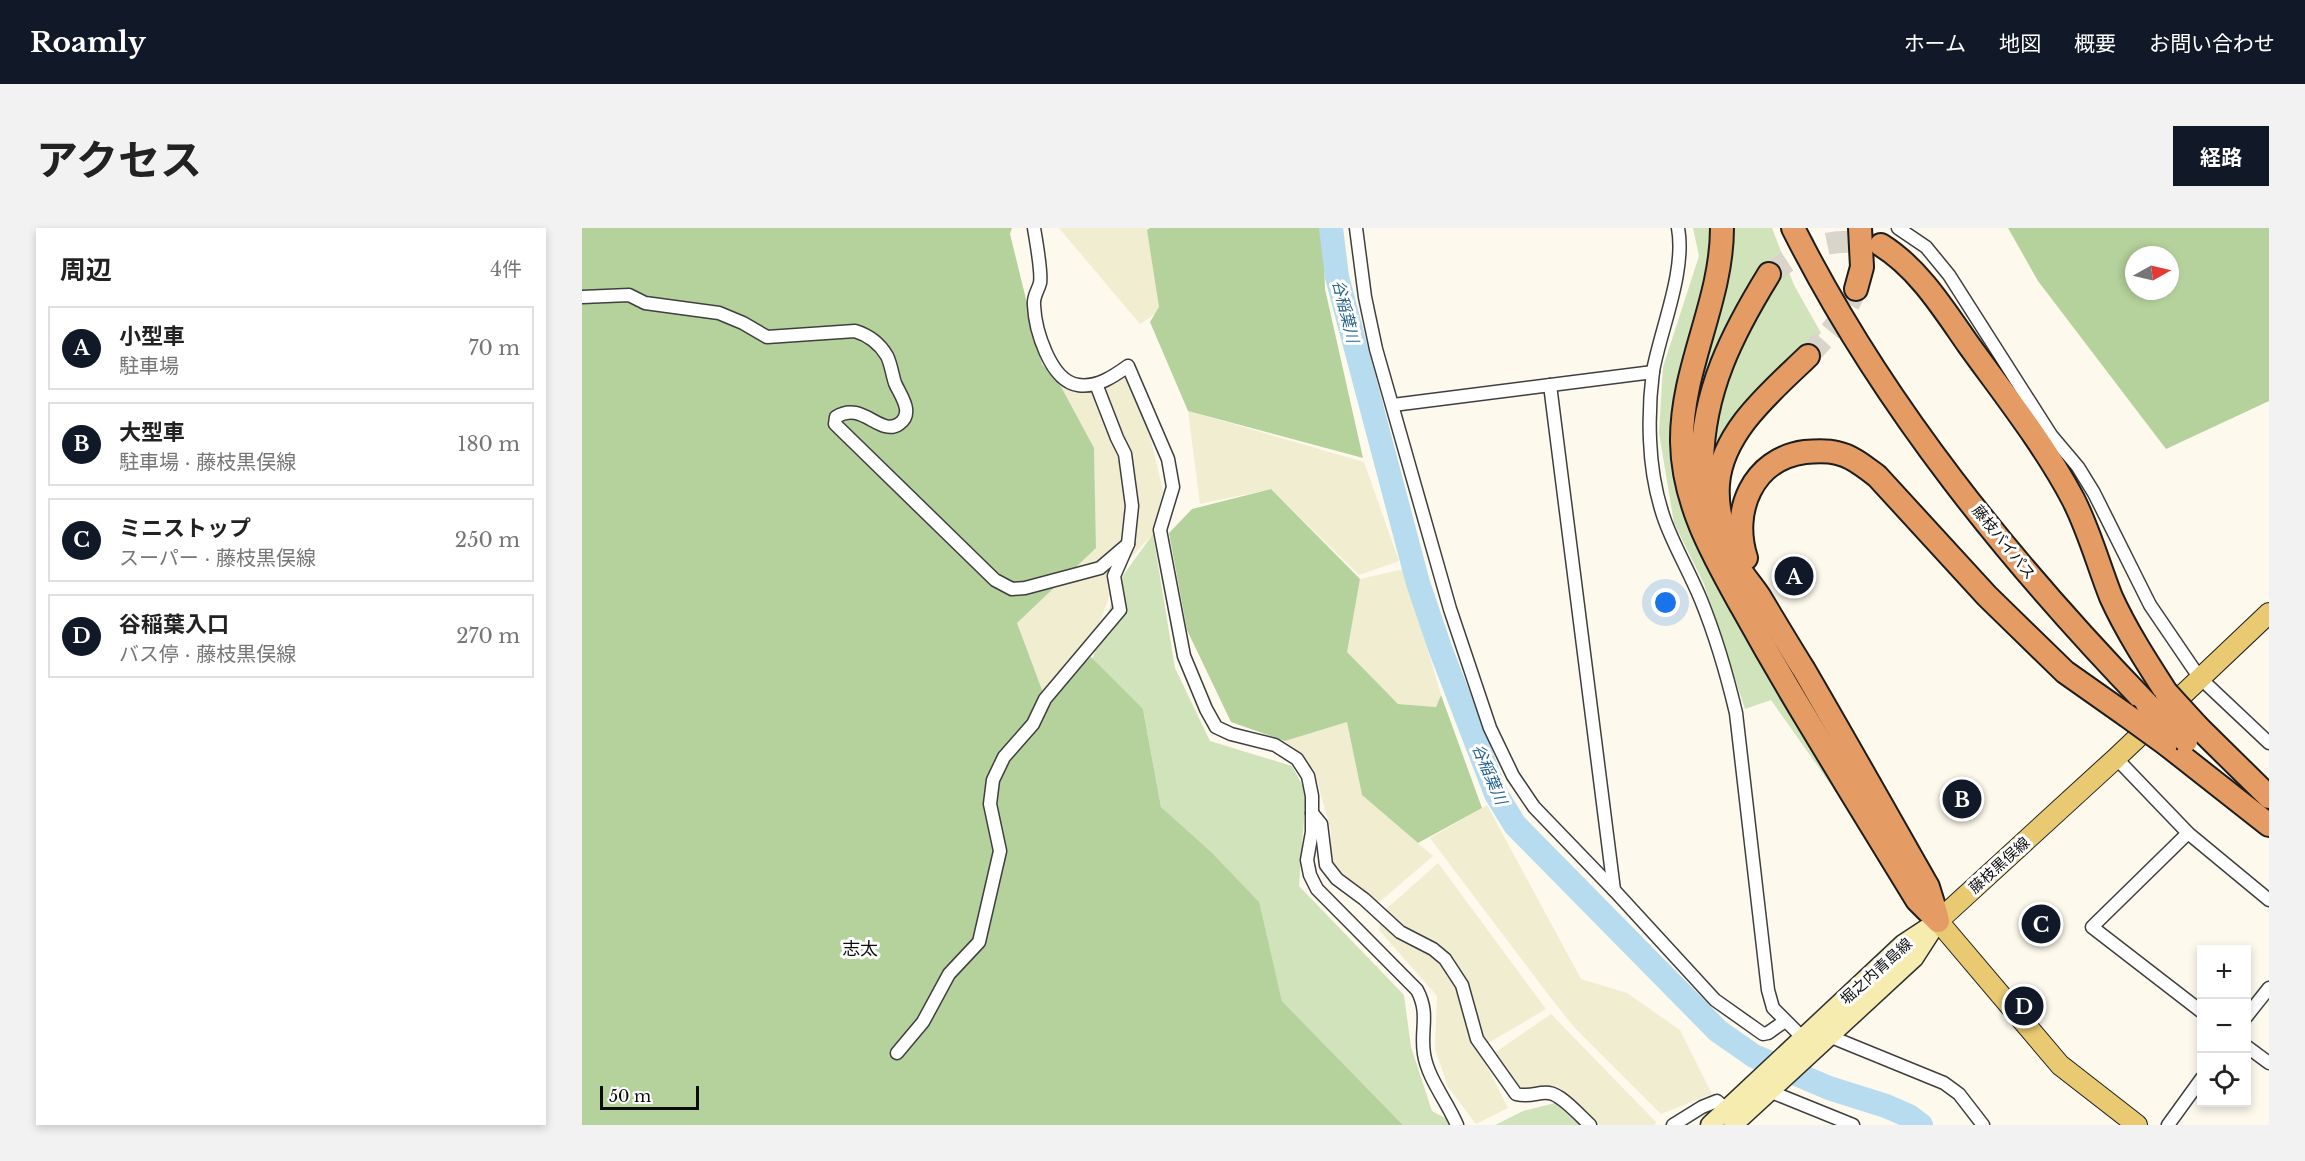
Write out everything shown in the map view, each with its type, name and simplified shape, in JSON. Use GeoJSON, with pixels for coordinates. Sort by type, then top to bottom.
{"type":"FeatureCollection","features":[{"type":"Feature","properties":{"kind":"highway"},"geometry":{"type":"LineString","coordinates":[[1722,228],[1722,252],[1718,275],[1686,389],[1682,442],[1684,468],[1692,503],[1715,558],[1749,599],[1827,709],[1928,887],[1938,921]]}},
{"type":"Feature","properties":{"kind":"highway","name":"藤枝バイパス"},"geometry":{"type":"LineString","coordinates":[[1793,228],[1845,324],[1922,437],[2019,563],[2082,635],[2156,698],[2183,737],[2269,812]]}},
{"type":"Feature","properties":{"kind":"highway"},"geometry":{"type":"LineString","coordinates":[[1856,289],[1862,267],[1863,249],[1860,228]]}},
{"type":"Feature","properties":{"kind":"highway"},"geometry":{"type":"LineString","coordinates":[[1881,245],[1916,275],[1959,330],[2047,456],[2073,498],[2111,596],[2156,698]]}},
{"type":"Feature","properties":{"kind":"highway"},"geometry":{"type":"LineString","coordinates":[[1715,558],[1705,510],[1702,464],[1704,426],[1713,386],[1724,357],[1742,318],[1769,274]]}},
{"type":"Feature","properties":{"kind":"highway"},"geometry":{"type":"LineString","coordinates":[[1808,356],[1740,428],[1725,456],[1718,483],[1720,513],[1725,534],[1775,668],[1917,900],[1938,921]]}},
{"type":"Feature","properties":{"kind":"highway"},"geometry":{"type":"LineString","coordinates":[[1749,599],[1740,529],[1744,505],[1755,482],[1773,464],[1796,454],[1819,451],[1837,453],[1856,460],[1877,476],[1987,596],[2065,672],[2126,715],[2183,737],[2269,797]]}},
{"type":"Feature","properties":{"kind":"highway"},"geometry":{"type":"LineString","coordinates":[[2183,737],[2269,825]]}},
{"type":"Feature","properties":{"kind":"main road","name":"藤枝黒俣線"},"geometry":{"type":"LineString","coordinates":[[1938,921],[2269,614]]}},
{"type":"Feature","properties":{"kind":"main road","name":"堀之内青島線"},"geometry":{"type":"LineString","coordinates":[[1770,1083],[1787,1053],[1904,944],[1938,921]]}},
{"type":"Feature","properties":{"kind":"main road","name":"堀之内青島線"},"geometry":{"type":"LineString","coordinates":[[1710,1125],[1730,1117],[1770,1083],[1804,1060],[1914,958],[1938,921]]}},
{"type":"Feature","properties":{"kind":"main road"},"geometry":{"type":"LineString","coordinates":[[1938,921],[2060,1065],[2137,1125]]}},
{"type":"Feature","properties":{"kind":"street"},"geometry":{"type":"LineString","coordinates":[[1034,228],[1040,282],[1034,295],[1034,305],[1038,330],[1048,358],[1062,377],[1077,385],[1096,384],[1128,366],[1168,459],[1173,487],[1160,530],[1184,656],[1206,709],[1216,727],[1231,734],[1275,745],[1297,759],[1308,776],[1312,796],[1312,832],[1308,860],[1310,875],[1317,889],[1424,1002],[1423,1053],[1429,1072],[1457,1125]]}},
{"type":"Feature","properties":{"kind":"street"},"geometry":{"type":"LineString","coordinates":[[1356,228],[1376,349],[1450,609],[1490,728],[1513,776],[1534,807],[1715,1000],[1762,1034],[1768,1034],[1785,1021]]}},
{"type":"Feature","properties":{"kind":"street"},"geometry":{"type":"LineString","coordinates":[[1678,228],[1679,262],[1653,372],[1650,442],[1655,480],[1665,520],[1701,600],[1727,672],[1736,714],[1768,990],[1773,1008],[1785,1021],[1807,1034],[1830,1036],[1944,1083],[1959,1094],[1983,1125]]}},
{"type":"Feature","properties":{"kind":"street"},"geometry":{"type":"LineString","coordinates":[[1898,228],[1926,247],[1949,275],[2050,435],[2078,467],[2094,493],[2150,605],[2199,677],[2269,743]]}},
{"type":"Feature","properties":{"kind":"street"},"geometry":{"type":"LineString","coordinates":[[582,297],[629,295],[645,303],[719,313],[767,337],[855,331],[868,336],[887,356],[896,385],[904,399],[906,414],[902,422],[894,426],[886,426],[855,412],[845,411],[836,417],[835,424],[966,553],[995,580],[1012,589],[1025,588],[1100,568],[1128,544]]}},
{"type":"Feature","properties":{"kind":"street"},"geometry":{"type":"LineString","coordinates":[[1393,405],[1653,372]]}},
{"type":"Feature","properties":{"kind":"street"},"geometry":{"type":"LineString","coordinates":[[897,1053],[923,1022],[949,974],[979,942],[1000,852],[990,804],[993,780],[1004,757],[1033,724],[1045,699],[1120,610],[1114,576],[1128,544],[1132,506],[1125,454],[1096,384]]}},
{"type":"Feature","properties":{"kind":"street"},"geometry":{"type":"LineString","coordinates":[[1550,385],[1614,890]]}},
{"type":"Feature","properties":{"kind":"street"},"geometry":{"type":"LineString","coordinates":[[2116,758],[2188,833],[2269,900]]}},
{"type":"Feature","properties":{"kind":"street"},"geometry":{"type":"LineString","coordinates":[[1312,813],[1321,824],[1326,865],[1337,879],[1364,899],[1400,932],[1433,949],[1445,959],[1462,985],[1477,1039],[1516,1094],[1528,1097],[1548,1093],[1558,1097],[1590,1125]]}},
{"type":"Feature","properties":{"kind":"street"},"geometry":{"type":"LineString","coordinates":[[2188,833],[2092,927],[2197,1008]]}},
{"type":"Feature","properties":{"kind":"street"},"geometry":{"type":"LineString","coordinates":[[2251,1012],[2269,988]]}},
{"type":"Feature","properties":{"kind":"street"},"geometry":{"type":"LineString","coordinates":[[2251,1049],[2269,1063]]}},
{"type":"Feature","properties":{"kind":"street"},"geometry":{"type":"LineString","coordinates":[[1770,1083],[1852,1125]]}},
{"type":"Feature","properties":{"kind":"street"},"geometry":{"type":"LineString","coordinates":[[2168,1125],[2197,1085]]}},
{"type":"Feature","properties":{"kind":"street"},"geometry":{"type":"LineString","coordinates":[[1673,1125],[1702,1107],[1717,1101],[1730,1117]]}},
{"type":"Feature","properties":{"kind":"shaded area"},"geometry":{"type":"Polygon","coordinates":[[[1059,228],[1150,228],[1147,230],[1164,308],[1140,324],[1059,228]]]}},
{"type":"Feature","properties":{"kind":"shaded area"},"geometry":{"type":"Polygon","coordinates":[[[1126,376],[1150,436],[1163,491],[1153,534],[1120,569],[1090,647],[1045,699],[1017,623],[1096,548],[1094,451],[1059,383],[1094,390],[1126,376]]]}},
{"type":"Feature","properties":{"kind":"shaded area"},"geometry":{"type":"Polygon","coordinates":[[[1188,411],[1364,462],[1399,561],[1359,575],[1271,489],[1200,504],[1188,411]]]}},
{"type":"Feature","properties":{"kind":"shaded area"},"geometry":{"type":"Polygon","coordinates":[[[1404,569],[1441,695],[1436,707],[1398,704],[1346,652],[1360,579],[1404,569]]]}},
{"type":"Feature","properties":{"kind":"shaded area"},"geometry":{"type":"Polygon","coordinates":[[[1347,722],[1362,795],[1433,856],[1377,904],[1331,863],[1331,831],[1314,770],[1285,741],[1347,722]]]}},
{"type":"Feature","properties":{"kind":"shaded area"},"geometry":{"type":"Polygon","coordinates":[[[1487,805],[1581,979],[1627,993],[1680,1030],[1712,1094],[1661,1114],[1575,1028],[1553,1001],[1430,838],[1487,805]]]}},
{"type":"Feature","properties":{"kind":"shaded area"},"geometry":{"type":"Polygon","coordinates":[[[1438,863],[1546,1009],[1478,1049],[1508,1108],[1476,1124],[1448,1087],[1435,1049],[1437,996],[1379,930],[1384,911],[1438,863]]]}},
{"type":"Feature","properties":{"kind":"shaded area"},"geometry":{"type":"Polygon","coordinates":[[[1551,1014],[1656,1122],[1655,1125],[1599,1125],[1557,1086],[1522,1089],[1493,1054],[1551,1014]]]}},
{"type":"Feature","properties":{"kind":"green space"},"geometry":{"type":"Polygon","coordinates":[[[582,228],[1012,228],[1010,234],[1042,364],[1059,383],[1094,448],[1096,548],[1017,623],[1045,698],[1091,657],[1143,709],[1161,807],[1212,853],[1259,902],[1282,1001],[1403,1125],[582,1125],[582,228]]]}},
{"type":"Feature","properties":{"kind":"green space"},"geometry":{"type":"Polygon","coordinates":[[[1150,228],[1323,228],[1325,289],[1363,458],[1188,411],[1150,322],[1159,307],[1147,230],[1150,228]]]}},
{"type":"Feature","properties":{"kind":"green space"},"geometry":{"type":"Polygon","coordinates":[[[1693,228],[1713,228],[1714,261],[1676,443],[1846,806],[1771,700],[1745,709],[1704,584],[1674,523],[1659,433],[1663,367],[1699,256],[1693,228]]]}},
{"type":"Feature","properties":{"kind":"green space"},"geometry":{"type":"Polygon","coordinates":[[[1726,228],[1772,228],[1794,285],[1821,333],[1757,398],[1714,477],[1707,439],[1766,270],[1698,463],[1687,417],[1726,228]]]}},
{"type":"Feature","properties":{"kind":"green space"},"geometry":{"type":"Polygon","coordinates":[[[2008,228],[2269,228],[2269,401],[2166,449],[2038,281],[2008,228]]]}},
{"type":"Feature","properties":{"kind":"green space"},"geometry":{"type":"Polygon","coordinates":[[[1271,489],[1360,579],[1347,652],[1398,704],[1436,707],[1441,695],[1482,808],[1418,843],[1362,795],[1347,722],[1285,741],[1231,722],[1187,630],[1169,533],[1192,509],[1271,489]]]}},
{"type":"Feature","properties":{"kind":"green space"},"geometry":{"type":"Polygon","coordinates":[[[1153,534],[1175,668],[1210,741],[1292,766],[1306,792],[1299,886],[1404,995],[1411,1047],[1432,1111],[1458,1125],[1403,1125],[1282,1001],[1258,902],[1161,807],[1143,709],[1090,666],[1119,581],[1153,534]]]}},
{"type":"Feature","properties":{"kind":"green space"},"geometry":{"type":"Polygon","coordinates":[[[1555,1103],[1579,1125],[1495,1125],[1523,1111],[1555,1103]]]}},
{"type":"Feature","properties":{"kind":"waterway","name":"谷稲葉川"},"geometry":{"type":"LineString","coordinates":[[1331,228],[1337,277],[1418,583],[1440,648],[1496,794],[1515,825],[1718,1031],[1754,1056],[1829,1088],[1886,1106],[1909,1116],[1921,1125]]}},
{"type":"Feature","properties":{"kind":"tunnel"},"geometry":{"type":"LineString","coordinates":[[1769,274],[1796,256],[1820,246],[1846,242],[1879,245]]}},
{"type":"Feature","properties":{"kind":"tunnel"},"geometry":{"type":"LineString","coordinates":[[1808,356],[1841,317],[1856,289]]}},
{"type":"Feature","properties":{"kind":"place","name":"小型車"},"geometry":{"type":"Point","coordinates":[1794,576]}},
{"type":"Feature","properties":{"kind":"place","name":"大型車"},"geometry":{"type":"Point","coordinates":[1962,799]}},
{"type":"Feature","properties":{"kind":"place","name":"ミニストップ"},"geometry":{"type":"Point","coordinates":[2041,924]}},
{"type":"Feature","properties":{"kind":"place","name":"谷稲葉入口"},"geometry":{"type":"Point","coordinates":[2024,1006]}},
{"type":"Feature","properties":{"kind":"district","name":"志太"},"geometry":{"type":"Point","coordinates":[860,949]}}]}
